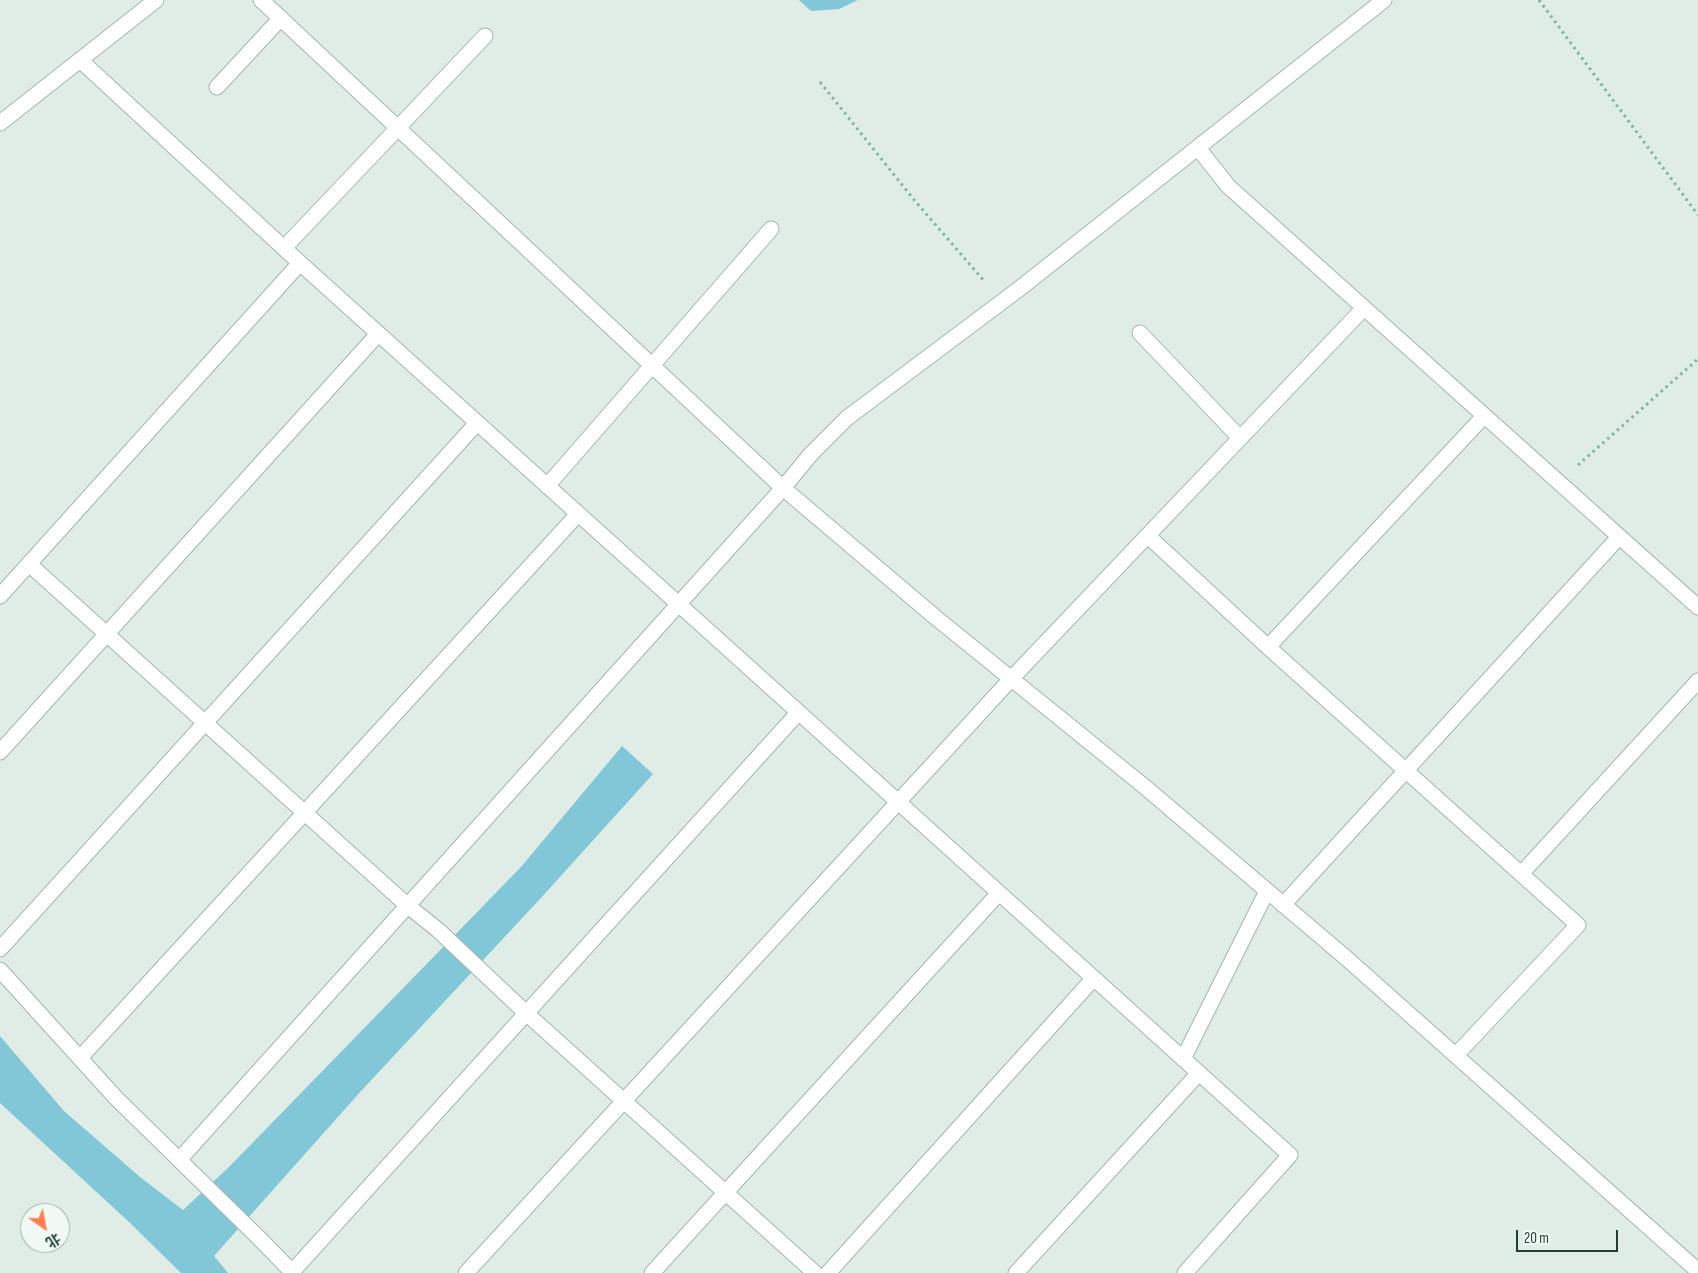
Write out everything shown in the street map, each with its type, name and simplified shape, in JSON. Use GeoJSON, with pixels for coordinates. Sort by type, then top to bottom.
{"type":"FeatureCollection","features":[{"type":"Feature","properties":{"kind":"street"},"geometry":{"type":"LineString","coordinates":[[0,123],[156,0]]}},
{"type":"Feature","properties":{"kind":"street"},"geometry":{"type":"LineString","coordinates":[[261,0],[783,488],[934,617],[1145,787],[1345,957],[1698,1271]]}},
{"type":"Feature","properties":{"kind":"street"},"geometry":{"type":"LineString","coordinates":[[179,1160],[783,488],[811,454],[847,418],[1002,302],[1384,0]]}},
{"type":"Feature","properties":{"kind":"street"},"geometry":{"type":"LineString","coordinates":[[218,87],[281,18]]}},
{"type":"Feature","properties":{"kind":"street"},"geometry":{"type":"LineString","coordinates":[[284,248],[485,36]]}},
{"type":"Feature","properties":{"kind":"street"},"geometry":{"type":"LineString","coordinates":[[80,60],[378,334],[1290,1156],[1185,1273]]}},
{"type":"Feature","properties":{"kind":"street"},"geometry":{"type":"LineString","coordinates":[[1198,148],[1228,186],[1698,607]]}},
{"type":"Feature","properties":{"kind":"street"},"geometry":{"type":"LineString","coordinates":[[547,486],[771,229]]}},
{"type":"Feature","properties":{"kind":"street"},"geometry":{"type":"LineString","coordinates":[[0,596],[300,263]]}},
{"type":"Feature","properties":{"kind":"street"},"geometry":{"type":"LineString","coordinates":[[466,1273],[1011,679],[1364,308]]}},
{"type":"Feature","properties":{"kind":"street"},"geometry":{"type":"LineString","coordinates":[[1140,333],[1240,438]]}},
{"type":"Feature","properties":{"kind":"street"},"geometry":{"type":"LineString","coordinates":[[0,752],[378,334]]}},
{"type":"Feature","properties":{"kind":"street"},"geometry":{"type":"LineString","coordinates":[[1268,647],[1484,416]]}},
{"type":"Feature","properties":{"kind":"street"},"geometry":{"type":"LineString","coordinates":[[0,949],[477,423]]}},
{"type":"Feature","properties":{"kind":"street"},"geometry":{"type":"LineString","coordinates":[[80,1058],[578,514]]}},
{"type":"Feature","properties":{"kind":"street"},"geometry":{"type":"LineString","coordinates":[[1148,536],[1268,647],[1578,926],[1456,1055]]}},
{"type":"Feature","properties":{"kind":"street"},"geometry":{"type":"LineString","coordinates":[[1283,905],[1619,537]]}},
{"type":"Feature","properties":{"kind":"street"},"geometry":{"type":"LineString","coordinates":[[29,564],[408,906],[438,930],[815,1273]]}},
{"type":"Feature","properties":{"kind":"street"},"geometry":{"type":"LineString","coordinates":[[1521,874],[1698,681]]}},
{"type":"Feature","properties":{"kind":"street"},"geometry":{"type":"LineString","coordinates":[[0,970],[116,1098],[292,1272],[798,713]]}},
{"type":"Feature","properties":{"kind":"street"},"geometry":{"type":"LineString","coordinates":[[1183,1059],[1267,891]]}},
{"type":"Feature","properties":{"kind":"street"},"geometry":{"type":"LineString","coordinates":[[652,1273],[999,893]]}},
{"type":"Feature","properties":{"kind":"street"},"geometry":{"type":"LineString","coordinates":[[828,1273],[1094,978]]}},
{"type":"Feature","properties":{"kind":"street"},"geometry":{"type":"LineString","coordinates":[[1016,1273],[1199,1073]]}},
{"type":"Feature","properties":{"kind":"path"},"geometry":{"type":"LineString","coordinates":[[1539,0],[1698,215]]}},
{"type":"Feature","properties":{"kind":"path"},"geometry":{"type":"LineString","coordinates":[[820,82],[916,201],[1002,302]]}},
{"type":"Feature","properties":{"kind":"path"},"geometry":{"type":"LineString","coordinates":[[1558,482],[1698,359]]}},
{"type":"Feature","properties":{"kind":"water"},"geometry":{"type":"Polygon","coordinates":[[[799,0],[858,0],[839,9],[811,11],[799,0]]]}},
{"type":"Feature","properties":{"kind":"water"},"geometry":{"type":"Polygon","coordinates":[[[622,746],[653,774],[540,899],[362,1090],[214,1256],[228,1273],[181,1273],[129,1222],[0,1103],[0,1036],[64,1111],[140,1177],[183,1210],[229,1167],[521,867],[622,746]]]}}]}
